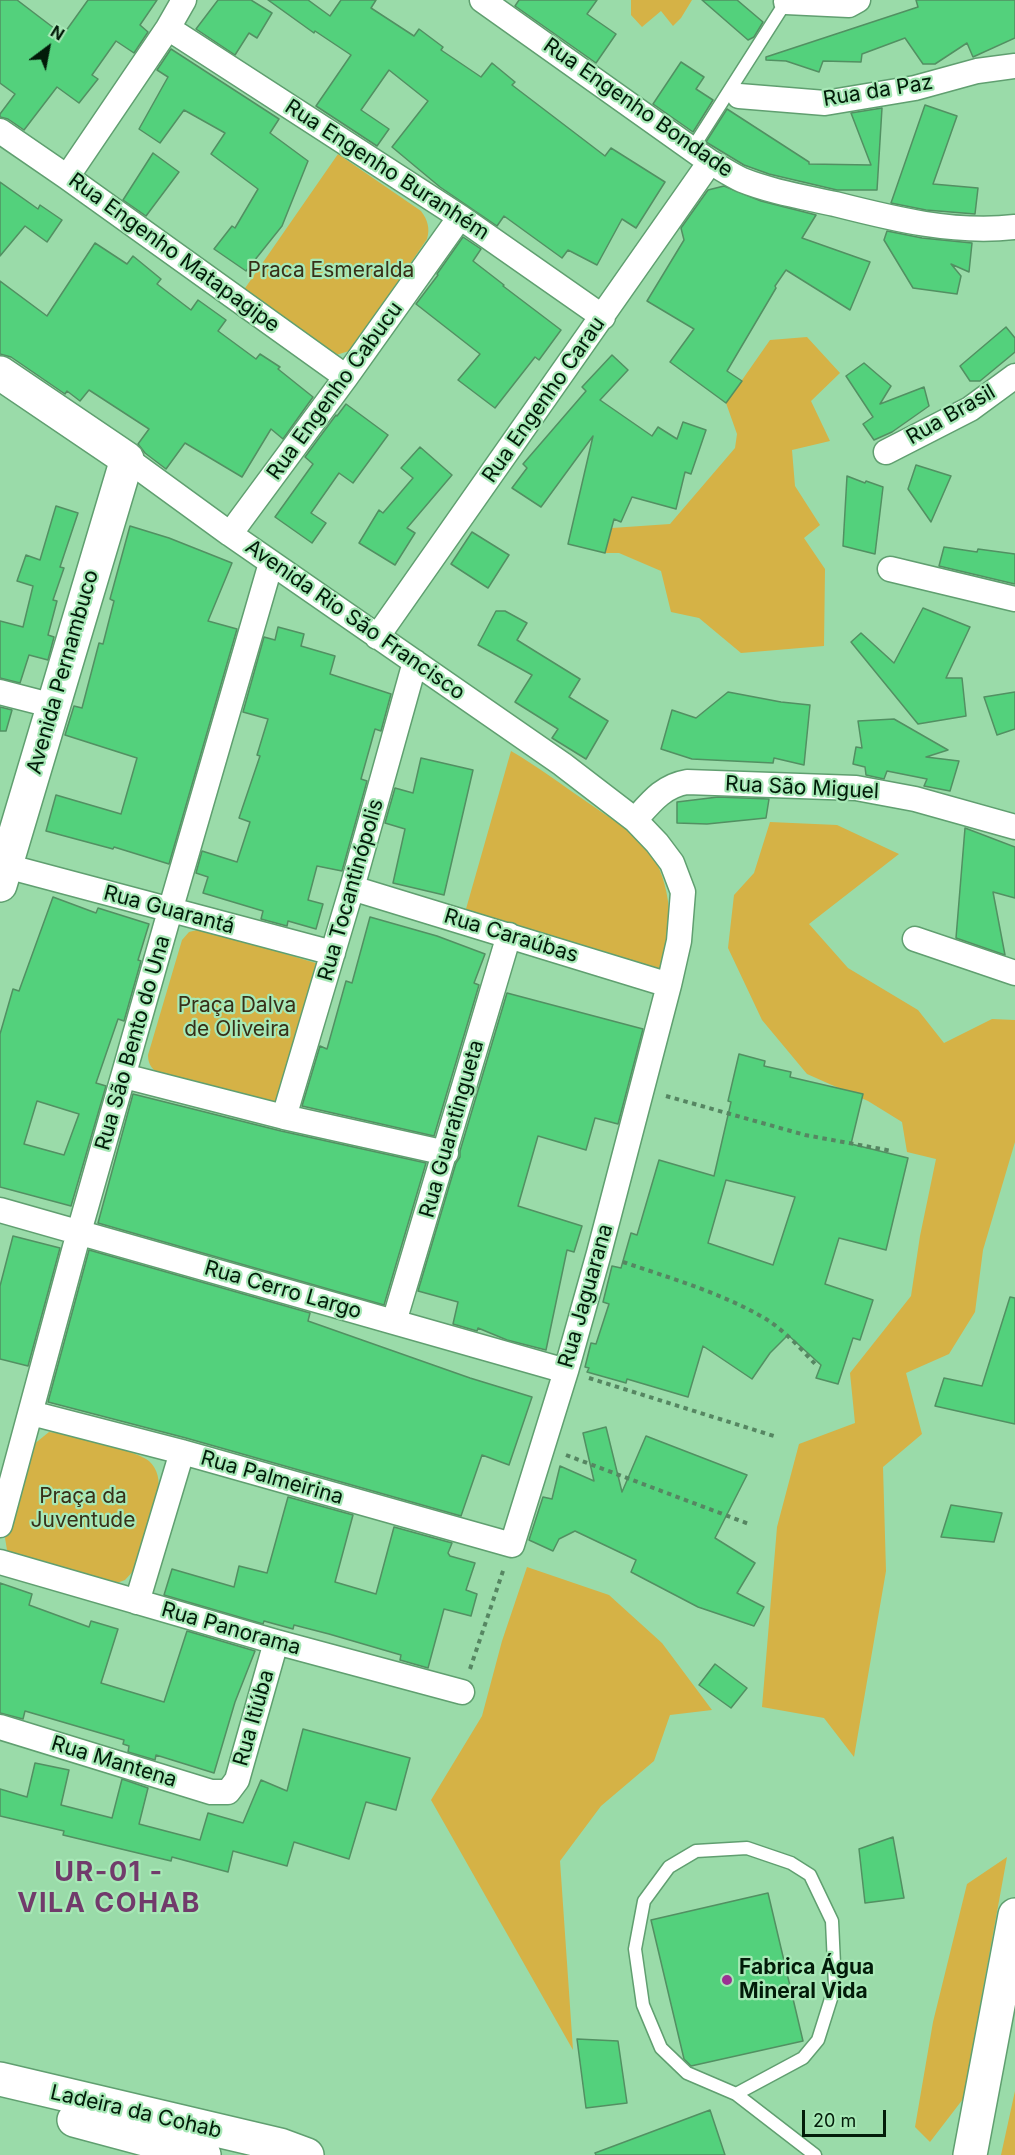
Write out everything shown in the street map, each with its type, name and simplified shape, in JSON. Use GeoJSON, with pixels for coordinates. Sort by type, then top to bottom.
{"type":"FeatureCollection","features":[{"type":"Feature","properties":{"kind":"main road","name":"Avenida Rio São Francisco"},"geometry":{"type":"LineString","coordinates":[[0,373],[127,459]]}},
{"type":"Feature","properties":{"kind":"main road","name":"Avenida Pernambuco"},"geometry":{"type":"LineString","coordinates":[[3,876],[127,459]]}},
{"type":"Feature","properties":{"kind":"main road"},"geometry":{"type":"LineString","coordinates":[[970,2155],[1015,1915]]}},
{"type":"Feature","properties":{"kind":"main road","name":"Ladeira da Cohab"},"geometry":{"type":"LineString","coordinates":[[0,2079],[280,2145],[307,2155]]}},
{"type":"Feature","properties":{"kind":"main road","name":"Ladeira da Cohab"},"geometry":{"type":"LineString","coordinates":[[0,2101],[204,2155]]}},
{"type":"Feature","properties":{"kind":"street"},"geometry":{"type":"LineString","coordinates":[[67,177],[168,28],[184,0]]}},
{"type":"Feature","properties":{"kind":"street","name":"Rua Engenho Bondade"},"geometry":{"type":"LineString","coordinates":[[482,0],[701,156],[742,180],[759,186],[930,225],[969,228],[1015,227]]}},
{"type":"Feature","properties":{"kind":"street"},"geometry":{"type":"LineString","coordinates":[[786,1],[849,5],[858,0]]}},
{"type":"Feature","properties":{"kind":"street","name":"Rua Engenho Buranhém"},"geometry":{"type":"LineString","coordinates":[[168,28],[460,217],[603,317]]}},
{"type":"Feature","properties":{"kind":"street","name":"Rua da Paz"},"geometry":{"type":"LineString","coordinates":[[739,96],[825,103],[915,88],[977,71],[1015,66]]}},
{"type":"Feature","properties":{"kind":"street","name":"Rua Engenho Matapagipe"},"geometry":{"type":"LineString","coordinates":[[0,131],[346,377]]}},
{"type":"Feature","properties":{"kind":"street","name":"Rua Engenho Carau"},"geometry":{"type":"LineString","coordinates":[[377,637],[603,317],[701,156]]}},
{"type":"Feature","properties":{"kind":"street","name":"Rua Engenho Cabucu"},"geometry":{"type":"LineString","coordinates":[[230,534],[460,217]]}},
{"type":"Feature","properties":{"kind":"street","name":"Rua Brasil"},"geometry":{"type":"LineString","coordinates":[[886,452],[970,409],[1015,376]]}},
{"type":"Feature","properties":{"kind":"street","name":"Avenida Rio São Francisco"},"geometry":{"type":"LineString","coordinates":[[127,459],[230,534],[562,764],[635,819],[672,863],[683,892]]}},
{"type":"Feature","properties":{"kind":"street","name":"Rua São Bento do Una"},"geometry":{"type":"LineString","coordinates":[[0,1525],[79,1232],[272,563]]}},
{"type":"Feature","properties":{"kind":"street"},"geometry":{"type":"LineString","coordinates":[[890,569],[1015,599]]}},
{"type":"Feature","properties":{"kind":"street","name":"Rua Tocantinópolis"},"geometry":{"type":"LineString","coordinates":[[284,1117],[352,888],[415,662]]}},
{"type":"Feature","properties":{"kind":"street"},"geometry":{"type":"LineString","coordinates":[[0,692],[54,706]]}},
{"type":"Feature","properties":{"kind":"street","name":"Rua São Miguel"},"geometry":{"type":"LineString","coordinates":[[635,819],[658,794],[672,786],[687,782],[856,788],[915,799],[1015,827]]}},
{"type":"Feature","properties":{"kind":"street","name":"Rua Guarantá"},"geometry":{"type":"LineString","coordinates":[[3,876],[170,911],[333,953]]}},
{"type":"Feature","properties":{"kind":"street","name":"Rua Caraúbas"},"geometry":{"type":"LineString","coordinates":[[352,888],[669,985]]}},
{"type":"Feature","properties":{"kind":"street","name":"Rua Jaguarana"},"geometry":{"type":"LineString","coordinates":[[512,1545],[566,1371],[599,1253],[669,985],[679,941],[683,892]]}},
{"type":"Feature","properties":{"kind":"street","name":"Rua Guaratingueta"},"geometry":{"type":"LineString","coordinates":[[394,1322],[509,935]]}},
{"type":"Feature","properties":{"kind":"street"},"geometry":{"type":"LineString","coordinates":[[915,939],[1015,973]]}},
{"type":"Feature","properties":{"kind":"street"},"geometry":{"type":"LineString","coordinates":[[124,1076],[284,1117],[446,1153]]}},
{"type":"Feature","properties":{"kind":"street","name":"Rua Cerro Largo"},"geometry":{"type":"LineString","coordinates":[[0,1210],[566,1371]]}},
{"type":"Feature","properties":{"kind":"street","name":"Rua Palmeirina"},"geometry":{"type":"LineString","coordinates":[[31,1413],[182,1452],[512,1545]]}},
{"type":"Feature","properties":{"kind":"street"},"geometry":{"type":"LineString","coordinates":[[137,1602],[182,1452]]}},
{"type":"Feature","properties":{"kind":"street","name":"Rua Panorama"},"geometry":{"type":"LineString","coordinates":[[0,1562],[276,1642],[462,1692]]}},
{"type":"Feature","properties":{"kind":"street","name":"Rua Itiúba"},"geometry":{"type":"LineString","coordinates":[[228,1792],[237,1780],[276,1642]]}},
{"type":"Feature","properties":{"kind":"street","name":"Rua Mantena"},"geometry":{"type":"LineString","coordinates":[[0,1727],[211,1792],[228,1792]]}},
{"type":"Feature","properties":{"kind":"lane"},"geometry":{"type":"LineString","coordinates":[[701,156],[786,1]]}},
{"type":"Feature","properties":{"kind":"lane"},"geometry":{"type":"LineString","coordinates":[[736,2094],[803,2058],[818,2040],[835,1986],[832,1921],[810,1875],[791,1863],[747,1848],[696,1851],[669,1867],[644,1901],[635,1949],[643,2005],[661,2048],[687,2073],[736,2094],[815,2155]]}},
{"type":"Feature","properties":{"kind":"path"},"geometry":{"type":"LineString","coordinates":[[663,1095],[805,1135],[892,1151]]}},
{"type":"Feature","properties":{"kind":"path"},"geometry":{"type":"LineString","coordinates":[[627,1263],[721,1298],[767,1319],[817,1366]]}},
{"type":"Feature","properties":{"kind":"path"},"geometry":{"type":"LineString","coordinates":[[590,1378],[777,1437]]}},
{"type":"Feature","properties":{"kind":"path"},"geometry":{"type":"LineString","coordinates":[[557,1452],[749,1524]]}},
{"type":"Feature","properties":{"kind":"path"},"geometry":{"type":"LineString","coordinates":[[462,1692],[512,1545]]}},
{"type":"Feature","properties":{"kind":"green space"},"geometry":{"type":"Polygon","coordinates":[[[631,0],[692,0],[673,26],[661,11],[642,27],[631,15],[631,0]]]}},
{"type":"Feature","properties":{"kind":"green space","name":"Praca Esmeralda"},"geometry":{"type":"Polygon","coordinates":[[[338,154],[421,211],[427,221],[428,232],[427,239],[354,346],[349,351],[333,356],[241,294],[338,154]]]}},
{"type":"Feature","properties":{"kind":"green space"},"geometry":{"type":"Polygon","coordinates":[[[807,337],[840,373],[811,401],[830,441],[792,450],[795,486],[820,525],[804,538],[825,569],[824,646],[741,653],[699,618],[671,612],[661,571],[619,553],[605,553],[612,528],[670,524],[735,448],[737,434],[726,403],[770,340],[807,337]]]}},
{"type":"Feature","properties":{"kind":"green space"},"geometry":{"type":"Polygon","coordinates":[[[511,751],[620,825],[649,851],[662,877],[669,909],[668,942],[659,970],[464,916],[511,751]]]}},
{"type":"Feature","properties":{"kind":"green space"},"geometry":{"type":"Polygon","coordinates":[[[770,822],[837,825],[899,854],[809,924],[848,968],[918,1010],[944,1043],[992,1019],[1015,1020],[1015,1142],[983,1250],[975,1312],[949,1354],[906,1373],[922,1434],[883,1467],[886,1571],[854,1757],[824,1718],[762,1707],[777,1527],[799,1444],[855,1423],[850,1373],[911,1296],[920,1236],[936,1159],[907,1152],[902,1122],[868,1101],[807,1074],[762,1020],[728,948],[734,895],[754,873],[770,822]]]}},
{"type":"Feature","properties":{"kind":"green space","name":"Praça Dalva de Oliveira"},"geometry":{"type":"Polygon","coordinates":[[[201,929],[319,964],[279,1107],[162,1075],[150,1065],[148,1055],[182,940],[189,932],[201,929]]]}},
{"type":"Feature","properties":{"kind":"green space","name":"Praça da Juventude"},"geometry":{"type":"Polygon","coordinates":[[[49,1432],[131,1452],[149,1461],[156,1471],[158,1492],[136,1568],[125,1580],[114,1584],[12,1556],[7,1550],[5,1538],[33,1445],[49,1432]]]}},
{"type":"Feature","properties":{"kind":"green space"},"geometry":{"type":"Polygon","coordinates":[[[527,1567],[609,1595],[662,1643],[712,1710],[670,1715],[654,1761],[601,1806],[560,1861],[573,2050],[431,1800],[482,1716],[502,1641],[527,1567]]]}},
{"type":"Feature","properties":{"kind":"green space"},"geometry":{"type":"Polygon","coordinates":[[[1007,1857],[963,2099],[930,2142],[915,2127],[933,2022],[967,1884],[1007,1857]]]}},
{"type":"Feature","properties":{"kind":"green space"},"geometry":{"type":"Polygon","coordinates":[[[1015,2091],[1015,2155],[1001,2155],[1015,2091]]]}},
{"type":"Feature","properties":{"kind":"building"},"geometry":{"type":"Polygon","coordinates":[[[0,0],[17,0],[63,35],[88,0],[157,0],[140,25],[148,32],[134,53],[116,41],[92,75],[98,79],[79,103],[57,87],[24,130],[8,119],[0,117],[15,94],[0,83],[0,0]]]}},
{"type":"Feature","properties":{"kind":"building"},"geometry":{"type":"Polygon","coordinates":[[[218,0],[251,0],[272,13],[257,38],[249,33],[235,55],[196,29],[218,0]]]}},
{"type":"Feature","properties":{"kind":"building"},"geometry":{"type":"Polygon","coordinates":[[[268,0],[308,0],[330,16],[341,0],[376,0],[371,8],[414,36],[419,29],[443,47],[441,50],[481,77],[492,63],[515,82],[512,85],[605,156],[611,148],[665,182],[636,228],[622,219],[597,265],[568,250],[562,258],[504,216],[497,226],[440,187],[392,147],[428,101],[389,70],[361,110],[389,129],[377,146],[316,106],[351,55],[315,31],[314,33],[268,0]]]}},
{"type":"Feature","properties":{"kind":"building"},"geometry":{"type":"Polygon","coordinates":[[[519,0],[597,0],[587,14],[616,34],[596,63],[515,6],[519,0]]]}},
{"type":"Feature","properties":{"kind":"building"},"geometry":{"type":"Polygon","coordinates":[[[702,0],[737,0],[763,22],[754,37],[748,40],[702,0]]]}},
{"type":"Feature","properties":{"kind":"building"},"geometry":{"type":"Polygon","coordinates":[[[916,0],[1015,0],[1015,38],[973,57],[967,43],[935,64],[923,64],[905,38],[862,54],[861,62],[823,61],[819,72],[786,61],[766,60],[766,57],[918,7],[916,0]]]}},
{"type":"Feature","properties":{"kind":"building"},"geometry":{"type":"Polygon","coordinates":[[[171,49],[279,119],[270,133],[308,161],[282,226],[246,271],[214,249],[232,226],[235,228],[258,189],[211,154],[225,133],[184,110],[160,143],[139,129],[168,77],[157,70],[171,49]]]}},
{"type":"Feature","properties":{"kind":"building"},"geometry":{"type":"Polygon","coordinates":[[[681,62],[704,77],[696,89],[713,100],[693,132],[653,104],[681,62]]]}},
{"type":"Feature","properties":{"kind":"building"},"geometry":{"type":"Polygon","coordinates":[[[925,105],[957,116],[933,184],[978,188],[975,214],[926,210],[891,203],[925,105]]]}},
{"type":"Feature","properties":{"kind":"building"},"geometry":{"type":"Polygon","coordinates":[[[882,108],[877,190],[837,190],[769,174],[744,165],[706,142],[727,109],[809,164],[871,165],[851,113],[882,108]]]}},
{"type":"Feature","properties":{"kind":"building"},"geometry":{"type":"Polygon","coordinates":[[[153,153],[179,172],[146,216],[123,200],[153,153]]]}},
{"type":"Feature","properties":{"kind":"building"},"geometry":{"type":"Polygon","coordinates":[[[0,182],[38,209],[40,205],[62,220],[47,242],[25,226],[0,256],[0,182]]]}},
{"type":"Feature","properties":{"kind":"building"},"geometry":{"type":"Polygon","coordinates":[[[724,186],[761,201],[816,215],[802,238],[870,262],[850,310],[786,270],[727,371],[742,381],[726,403],[670,362],[694,329],[647,301],[684,240],[681,228],[708,190],[724,186]]]}},
{"type":"Feature","properties":{"kind":"building"},"geometry":{"type":"Polygon","coordinates":[[[887,231],[922,238],[972,243],[969,272],[951,264],[961,276],[957,294],[913,288],[884,240],[887,231]]]}},
{"type":"Feature","properties":{"kind":"building"},"geometry":{"type":"Polygon","coordinates":[[[463,237],[481,249],[473,261],[561,330],[539,360],[535,357],[495,408],[458,380],[480,354],[416,304],[463,237]]]}},
{"type":"Feature","properties":{"kind":"building"},"geometry":{"type":"Polygon","coordinates":[[[95,243],[127,264],[133,256],[161,279],[157,284],[191,310],[198,300],[226,320],[218,331],[256,359],[260,354],[280,367],[278,369],[313,397],[283,439],[271,429],[242,477],[185,443],[166,469],[145,453],[138,444],[149,429],[89,390],[80,401],[67,391],[65,394],[11,357],[0,354],[0,281],[47,316],[95,243]]]}},
{"type":"Feature","properties":{"kind":"building"},"geometry":{"type":"Polygon","coordinates":[[[1006,327],[1015,338],[1015,352],[980,381],[970,381],[960,366],[1006,327]]]}},
{"type":"Feature","properties":{"kind":"building"},"geometry":{"type":"Polygon","coordinates":[[[612,355],[628,370],[600,400],[652,436],[658,427],[677,439],[683,422],[706,430],[691,474],[685,472],[676,509],[632,497],[621,522],[614,519],[605,553],[568,544],[593,436],[541,507],[512,488],[527,468],[523,464],[586,391],[582,387],[612,355]]]}},
{"type":"Feature","properties":{"kind":"building"},"geometry":{"type":"Polygon","coordinates":[[[864,363],[891,386],[880,404],[924,387],[929,406],[892,432],[874,440],[863,424],[873,417],[846,376],[864,363]]]}},
{"type":"Feature","properties":{"kind":"building"},"geometry":{"type":"Polygon","coordinates":[[[346,404],[388,435],[353,483],[339,473],[311,513],[326,523],[312,543],[275,517],[313,464],[305,457],[346,404]]]}},
{"type":"Feature","properties":{"kind":"building"},"geometry":{"type":"Polygon","coordinates":[[[420,447],[452,475],[407,528],[415,533],[395,565],[359,543],[379,510],[383,513],[413,478],[401,468],[420,447]]]}},
{"type":"Feature","properties":{"kind":"building"},"geometry":{"type":"Polygon","coordinates":[[[916,465],[951,476],[931,522],[908,489],[916,465]]]}},
{"type":"Feature","properties":{"kind":"building"},"geometry":{"type":"Polygon","coordinates":[[[847,476],[883,487],[875,554],[843,546],[847,476]]]}},
{"type":"Feature","properties":{"kind":"building"},"geometry":{"type":"Polygon","coordinates":[[[56,506],[78,513],[60,567],[64,568],[53,600],[57,601],[48,635],[54,637],[48,660],[29,655],[20,683],[0,678],[0,621],[23,627],[33,586],[17,581],[26,555],[40,560],[56,506]]]}},
{"type":"Feature","properties":{"kind":"building"},"geometry":{"type":"Polygon","coordinates":[[[130,526],[169,538],[232,563],[208,621],[237,629],[169,864],[114,847],[113,849],[46,831],[56,795],[121,814],[137,758],[65,735],[74,706],[82,708],[99,643],[103,644],[114,601],[110,599],[130,526]]]}},
{"type":"Feature","properties":{"kind":"building"},"geometry":{"type":"Polygon","coordinates":[[[472,532],[509,555],[488,588],[451,564],[472,532]]]}},
{"type":"Feature","properties":{"kind":"building"},"geometry":{"type":"Polygon","coordinates":[[[944,547],[1015,554],[1015,584],[939,566],[944,547]]]}},
{"type":"Feature","properties":{"kind":"building"},"geometry":{"type":"Polygon","coordinates":[[[923,608],[970,627],[946,678],[962,678],[966,716],[918,724],[851,642],[861,633],[894,663],[923,608]]]}},
{"type":"Feature","properties":{"kind":"building"},"geometry":{"type":"Polygon","coordinates":[[[496,611],[505,611],[527,623],[517,640],[580,679],[569,697],[608,721],[586,759],[552,738],[558,729],[515,702],[532,675],[478,645],[496,611]]]}},
{"type":"Feature","properties":{"kind":"building"},"geometry":{"type":"Polygon","coordinates":[[[278,627],[304,634],[301,646],[335,656],[330,674],[391,694],[381,731],[375,729],[361,779],[367,781],[342,871],[317,866],[308,900],[323,904],[316,929],[288,921],[287,926],[261,919],[263,911],[203,893],[208,877],[196,873],[202,851],[237,862],[250,822],[239,818],[260,756],[257,755],[268,719],[243,712],[264,637],[275,640],[278,627]]]}},
{"type":"Feature","properties":{"kind":"building"},"geometry":{"type":"Polygon","coordinates":[[[728,692],[810,705],[804,765],[774,758],[773,763],[692,759],[661,749],[672,710],[696,718],[728,692]]]}},
{"type":"Feature","properties":{"kind":"building"},"geometry":{"type":"Polygon","coordinates":[[[1015,692],[1015,729],[997,735],[984,697],[1015,692]]]}},
{"type":"Feature","properties":{"kind":"building"},"geometry":{"type":"Polygon","coordinates":[[[0,707],[12,710],[6,731],[0,731],[0,707]]]}},
{"type":"Feature","properties":{"kind":"building"},"geometry":{"type":"Polygon","coordinates":[[[894,719],[948,750],[926,757],[959,761],[950,791],[924,786],[927,779],[887,771],[884,779],[866,775],[865,767],[853,764],[856,747],[862,748],[858,721],[894,719]]]}},
{"type":"Feature","properties":{"kind":"building"},"geometry":{"type":"Polygon","coordinates":[[[421,758],[473,770],[444,895],[393,883],[405,829],[385,823],[395,788],[413,793],[421,758]]]}},
{"type":"Feature","properties":{"kind":"building"},"geometry":{"type":"Polygon","coordinates":[[[718,797],[769,799],[766,818],[707,824],[677,823],[677,802],[718,797]]]}},
{"type":"Feature","properties":{"kind":"building"},"geometry":{"type":"Polygon","coordinates":[[[965,828],[1015,847],[1015,898],[993,892],[1005,955],[956,938],[965,828]]]}},
{"type":"Feature","properties":{"kind":"building"},"geometry":{"type":"Polygon","coordinates":[[[53,897],[96,913],[98,908],[149,924],[124,1021],[118,1019],[96,1083],[106,1086],[71,1206],[0,1187],[0,1034],[13,989],[19,991],[53,897]],[[37,1101],[24,1144],[64,1155],[79,1114],[37,1101]]]}},
{"type":"Feature","properties":{"kind":"building"},"geometry":{"type":"Polygon","coordinates":[[[370,917],[437,936],[485,954],[474,983],[479,985],[434,1136],[302,1106],[320,1046],[327,1049],[346,981],[352,983],[370,917]]]}},
{"type":"Feature","properties":{"kind":"building"},"geometry":{"type":"Polygon","coordinates":[[[507,993],[643,1029],[618,1124],[595,1118],[586,1150],[538,1136],[518,1206],[582,1226],[574,1252],[567,1250],[546,1350],[507,1340],[478,1328],[477,1331],[453,1324],[458,1302],[418,1291],[456,1163],[460,1157],[507,993]]]}},
{"type":"Feature","properties":{"kind":"building"},"geometry":{"type":"Polygon","coordinates":[[[739,1054],[765,1061],[764,1066],[791,1072],[790,1077],[863,1094],[851,1144],[908,1158],[886,1250],[839,1238],[825,1284],[873,1300],[860,1340],[853,1338],[838,1384],[816,1378],[821,1365],[788,1335],[770,1353],[752,1379],[703,1346],[688,1397],[627,1379],[626,1383],[587,1372],[589,1368],[585,1367],[591,1343],[596,1344],[609,1304],[603,1302],[612,1266],[621,1268],[631,1233],[637,1235],[659,1160],[714,1176],[731,1102],[728,1101],[739,1054]],[[726,1180],[708,1243],[773,1265],[795,1197],[726,1180]]]}},
{"type":"Feature","properties":{"kind":"building"},"geometry":{"type":"Polygon","coordinates":[[[133,1094],[281,1131],[426,1163],[384,1305],[98,1223],[133,1094]]]}},
{"type":"Feature","properties":{"kind":"building"},"geometry":{"type":"Polygon","coordinates":[[[13,1236],[60,1248],[28,1366],[0,1359],[0,1286],[13,1236]]]}},
{"type":"Feature","properties":{"kind":"building"},"geometry":{"type":"Polygon","coordinates":[[[89,1250],[310,1313],[308,1321],[470,1378],[532,1397],[509,1465],[482,1455],[461,1516],[186,1438],[48,1402],[89,1250]]]}},
{"type":"Feature","properties":{"kind":"building"},"geometry":{"type":"Polygon","coordinates":[[[1010,1297],[1015,1298],[1015,1424],[935,1406],[944,1378],[982,1386],[1010,1297]]]}},
{"type":"Feature","properties":{"kind":"building"},"geometry":{"type":"Polygon","coordinates":[[[606,1427],[622,1492],[646,1436],[747,1475],[715,1538],[755,1563],[737,1593],[764,1607],[754,1626],[698,1607],[631,1572],[636,1560],[575,1531],[559,1539],[553,1551],[529,1540],[543,1497],[552,1499],[560,1466],[594,1481],[583,1433],[606,1427]]]}},
{"type":"Feature","properties":{"kind":"building"},"geometry":{"type":"Polygon","coordinates":[[[288,1497],[353,1515],[335,1582],[376,1594],[394,1527],[452,1543],[448,1553],[450,1556],[475,1563],[466,1590],[477,1594],[471,1616],[444,1609],[428,1668],[400,1660],[401,1655],[329,1634],[294,1625],[293,1629],[264,1621],[263,1624],[164,1595],[172,1569],[234,1587],[239,1566],[267,1573],[288,1497]]]}},
{"type":"Feature","properties":{"kind":"building"},"geometry":{"type":"Polygon","coordinates":[[[951,1505],[1002,1513],[994,1542],[941,1537],[951,1505]]]}},
{"type":"Feature","properties":{"kind":"building"},"geometry":{"type":"Polygon","coordinates":[[[0,1583],[32,1594],[29,1605],[89,1627],[91,1621],[118,1629],[101,1683],[164,1702],[187,1631],[255,1651],[235,1702],[214,1773],[156,1755],[155,1760],[128,1752],[129,1746],[123,1744],[124,1740],[25,1711],[23,1719],[0,1713],[0,1583]]]}},
{"type":"Feature","properties":{"kind":"building"},"geometry":{"type":"Polygon","coordinates":[[[715,1664],[747,1688],[731,1708],[699,1685],[715,1664]]]}},
{"type":"Feature","properties":{"kind":"building"},"geometry":{"type":"Polygon","coordinates":[[[303,1729],[410,1758],[396,1810],[366,1802],[349,1859],[294,1842],[287,1866],[233,1851],[228,1872],[172,1857],[171,1861],[63,1835],[64,1831],[0,1816],[0,1789],[27,1797],[35,1763],[69,1770],[61,1805],[112,1818],[122,1779],[148,1788],[139,1824],[200,1840],[208,1813],[243,1823],[261,1780],[287,1791],[303,1729]]]}},
{"type":"Feature","properties":{"kind":"building"},"geometry":{"type":"Polygon","coordinates":[[[893,1837],[904,1898],[865,1903],[859,1849],[893,1837]]]}},
{"type":"Feature","properties":{"kind":"building","name":"Fabrica Água Mineral Vida"},"geometry":{"type":"Polygon","coordinates":[[[768,1893],[803,2041],[691,2066],[684,2059],[651,1920],[768,1893]]]}},
{"type":"Feature","properties":{"kind":"building"},"geometry":{"type":"Polygon","coordinates":[[[577,2039],[618,2041],[627,2103],[586,2108],[577,2039]]]}},
{"type":"Feature","properties":{"kind":"building"},"geometry":{"type":"Polygon","coordinates":[[[710,2110],[725,2155],[596,2155],[595,2153],[710,2110]]]}},
{"type":"Feature","properties":{"kind":"place","name":"Fabrica Água Mineral Vida"},"geometry":{"type":"Point","coordinates":[727,1980]}},
{"type":"Feature","properties":{"kind":"district","name":"UR-01 - VILA COHAB"},"geometry":{"type":"Point","coordinates":[109,1888]}}]}
